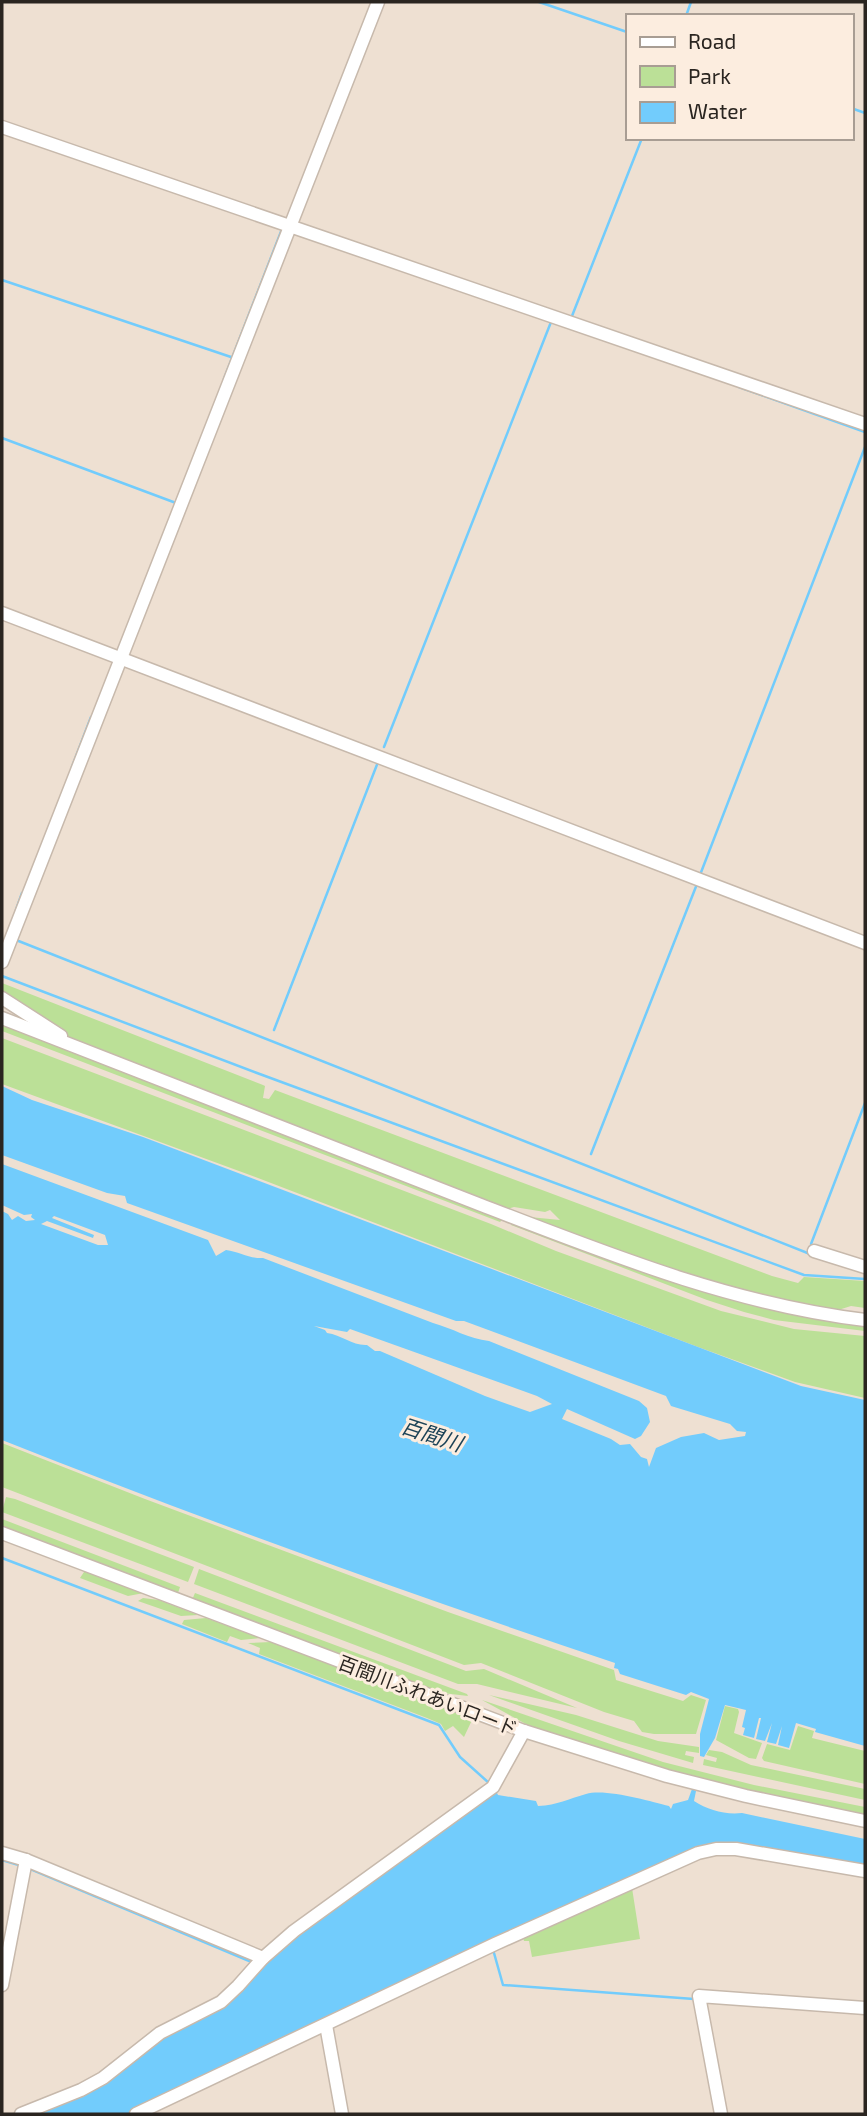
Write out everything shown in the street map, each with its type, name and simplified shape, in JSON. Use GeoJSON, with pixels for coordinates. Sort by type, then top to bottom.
{"type":"FeatureCollection","features":[{"type":"Feature","properties":{"kind":"street"},"geometry":{"type":"LineString","coordinates":[[2,962],[8,934],[378,2]]}},
{"type":"Feature","properties":{"kind":"street"},"geometry":{"type":"LineString","coordinates":[[2,127],[865,424]]}},
{"type":"Feature","properties":{"kind":"street"},"geometry":{"type":"LineString","coordinates":[[2,613],[865,943]]}},
{"type":"Feature","properties":{"kind":"street"},"geometry":{"type":"LineString","coordinates":[[2,998],[60,1035],[68,1044]]}},
{"type":"Feature","properties":{"kind":"street"},"geometry":{"type":"LineString","coordinates":[[2,1018],[187,1093],[635,1264],[772,1304],[865,1320]]}},
{"type":"Feature","properties":{"kind":"street"},"geometry":{"type":"LineString","coordinates":[[814,1251],[865,1266]]}},
{"type":"Feature","properties":{"kind":"street"},"geometry":{"type":"LineString","coordinates":[[845,1318],[865,1312]]}},
{"type":"Feature","properties":{"kind":"street","name":"百間川ふれあいロード"},"geometry":{"type":"LineString","coordinates":[[2,1533],[524,1731],[667,1776],[865,1821]]}},
{"type":"Feature","properties":{"kind":"street"},"geometry":{"type":"LineString","coordinates":[[22,2114],[103,2078],[160,2033],[221,2002],[263,1958],[295,1931],[493,1787],[524,1731]]}},
{"type":"Feature","properties":{"kind":"street"},"geometry":{"type":"LineString","coordinates":[[136,2114],[495,1944],[698,1853],[736,1849],[865,1871]]}},
{"type":"Feature","properties":{"kind":"street"},"geometry":{"type":"LineString","coordinates":[[2,1853],[25,1865],[263,1958]]}},
{"type":"Feature","properties":{"kind":"street"},"geometry":{"type":"LineString","coordinates":[[2,1985],[25,1865]]}},
{"type":"Feature","properties":{"kind":"street"},"geometry":{"type":"LineString","coordinates":[[722,2114],[699,1996],[865,2008]]}},
{"type":"Feature","properties":{"kind":"street"},"geometry":{"type":"LineString","coordinates":[[326,2025],[342,2114]]}},
{"type":"Feature","properties":{"kind":"green space"},"geometry":{"type":"Polygon","coordinates":[[[2,983],[263,1085],[263,1098],[269,1099],[275,1090],[772,1276],[798,1283],[804,1277],[865,1281],[865,1308],[851,1306],[835,1311],[712,1284],[519,1216],[560,1220],[550,1210],[545,1212],[514,1207],[507,1209],[70,1041],[62,1028],[2,996],[2,983]]]}},
{"type":"Feature","properties":{"kind":"green space"},"geometry":{"type":"Polygon","coordinates":[[[2,1022],[180,1095],[502,1220],[500,1222],[2,1031],[2,1022]]]}},
{"type":"Feature","properties":{"kind":"green space"},"geometry":{"type":"Polygon","coordinates":[[[2,1038],[556,1251],[721,1311],[794,1329],[865,1336],[865,1398],[795,1382],[698,1347],[258,1178],[2,1084],[2,1038]]]}},
{"type":"Feature","properties":{"kind":"green space"},"geometry":{"type":"Polygon","coordinates":[[[512,1223],[652,1275],[750,1304],[865,1325],[865,1331],[774,1320],[744,1312],[511,1225],[512,1223]]]}},
{"type":"Feature","properties":{"kind":"green space"},"geometry":{"type":"Polygon","coordinates":[[[2,1443],[448,1612],[614,1670],[616,1680],[683,1701],[691,1695],[706,1700],[696,1734],[642,1732],[634,1721],[604,1712],[481,1663],[464,1665],[2,1487],[2,1443]]]}},
{"type":"Feature","properties":{"kind":"green space"},"geometry":{"type":"Polygon","coordinates":[[[6,1497],[194,1567],[188,1582],[2,1512],[6,1497]]]}},
{"type":"Feature","properties":{"kind":"green space"},"geometry":{"type":"Polygon","coordinates":[[[2,1519],[180,1587],[178,1593],[2,1527],[2,1519]]]}},
{"type":"Feature","properties":{"kind":"green space"},"geometry":{"type":"Polygon","coordinates":[[[199,1569],[466,1671],[484,1669],[577,1708],[477,1684],[458,1684],[194,1584],[199,1569]]]}},
{"type":"Feature","properties":{"kind":"green space"},"geometry":{"type":"Polygon","coordinates":[[[84,1572],[144,1593],[128,1596],[80,1578],[84,1572]]]}},
{"type":"Feature","properties":{"kind":"green space"},"geometry":{"type":"Polygon","coordinates":[[[195,1593],[468,1696],[434,1692],[192,1600],[195,1593]]]}},
{"type":"Feature","properties":{"kind":"green space"},"geometry":{"type":"Polygon","coordinates":[[[143,1598],[159,1600],[198,1615],[181,1616],[138,1601],[143,1598]]]}},
{"type":"Feature","properties":{"kind":"green space"},"geometry":{"type":"Polygon","coordinates":[[[206,1618],[260,1638],[241,1640],[230,1636],[227,1642],[182,1624],[184,1620],[206,1618]]]}},
{"type":"Feature","properties":{"kind":"green space"},"geometry":{"type":"Polygon","coordinates":[[[271,1642],[473,1718],[464,1737],[453,1726],[445,1731],[441,1724],[427,1718],[259,1654],[260,1648],[248,1643],[271,1642]]]}},
{"type":"Feature","properties":{"kind":"green space"},"geometry":{"type":"Polygon","coordinates":[[[489,1695],[576,1715],[658,1741],[699,1747],[699,1753],[686,1751],[685,1755],[694,1757],[693,1763],[619,1741],[489,1695]]]}},
{"type":"Feature","properties":{"kind":"green space"},"geometry":{"type":"Polygon","coordinates":[[[482,1700],[663,1762],[754,1785],[865,1807],[865,1815],[787,1800],[665,1769],[535,1729],[482,1700]]]}},
{"type":"Feature","properties":{"kind":"green space"},"geometry":{"type":"Polygon","coordinates":[[[725,1706],[738,1709],[739,1712],[734,1733],[762,1743],[756,1759],[749,1758],[716,1740],[725,1706]]]}},
{"type":"Feature","properties":{"kind":"green space"},"geometry":{"type":"Polygon","coordinates":[[[798,1726],[814,1731],[812,1738],[865,1751],[865,1784],[764,1761],[762,1758],[767,1744],[790,1750],[798,1726]]]}},
{"type":"Feature","properties":{"kind":"green space"},"geometry":{"type":"Polygon","coordinates":[[[709,1750],[722,1752],[751,1765],[865,1789],[865,1800],[703,1765],[704,1759],[716,1762],[717,1758],[706,1755],[709,1750]]]}},
{"type":"Feature","properties":{"kind":"green space"},"geometry":{"type":"Polygon","coordinates":[[[632,1888],[640,1939],[532,1957],[529,1941],[524,1941],[523,1937],[632,1888]]]}},
{"type":"Feature","properties":{"kind":"water","name":"百間川"},"geometry":{"type":"Polygon","coordinates":[[[2,1086],[32,1100],[143,1137],[801,1386],[865,1400],[865,1746],[815,1732],[816,1729],[796,1723],[789,1748],[778,1745],[782,1726],[776,1744],[767,1742],[772,1723],[765,1741],[756,1739],[761,1718],[754,1738],[743,1735],[746,1710],[725,1705],[715,1738],[704,1757],[700,1756],[700,1734],[709,1699],[691,1692],[686,1695],[620,1674],[618,1669],[614,1668],[615,1663],[307,1556],[2,1440],[2,1211],[12,1220],[18,1216],[26,1221],[35,1220],[31,1217],[32,1214],[24,1215],[2,1205],[2,1164],[208,1240],[216,1256],[226,1250],[263,1258],[468,1336],[489,1341],[639,1401],[647,1408],[650,1422],[641,1436],[635,1439],[567,1409],[562,1419],[620,1445],[630,1444],[641,1457],[647,1459],[649,1467],[656,1448],[681,1437],[704,1433],[719,1440],[745,1436],[746,1432],[737,1431],[730,1424],[671,1406],[666,1396],[464,1321],[456,1321],[127,1203],[125,1196],[107,1193],[2,1155],[2,1086]],[[54,1216],[52,1218],[94,1235],[93,1238],[47,1221],[41,1224],[98,1245],[108,1245],[105,1235],[54,1216]],[[314,1326],[530,1412],[552,1404],[537,1396],[350,1329],[347,1332],[314,1326]]]}},
{"type":"Feature","properties":{"kind":"water"},"geometry":{"type":"Polygon","coordinates":[[[692,1789],[696,1791],[694,1801],[717,1811],[742,1813],[865,1839],[865,1868],[701,1847],[510,1932],[128,2114],[34,2114],[174,2030],[207,2015],[281,1949],[496,1791],[498,1795],[536,1801],[538,1806],[586,1794],[604,1793],[650,1801],[671,1809],[673,1804],[688,1800],[692,1789]]]}},
{"type":"Feature","properties":{"kind":"waterway"},"geometry":{"type":"LineString","coordinates":[[539,2],[626,32]]}},
{"type":"Feature","properties":{"kind":"waterway"},"geometry":{"type":"LineString","coordinates":[[687,14],[691,2]]}},
{"type":"Feature","properties":{"kind":"waterway"},"geometry":{"type":"LineString","coordinates":[[853,109],[865,113]]}},
{"type":"Feature","properties":{"kind":"waterway"},"geometry":{"type":"LineString","coordinates":[[572,316],[641,140]]}},
{"type":"Feature","properties":{"kind":"waterway"},"geometry":{"type":"LineString","coordinates":[[224,379],[282,229]]}},
{"type":"Feature","properties":{"kind":"waterway"},"geometry":{"type":"LineString","coordinates":[[2,280],[231,357]]}},
{"type":"Feature","properties":{"kind":"waterway"},"geometry":{"type":"LineString","coordinates":[[384,747],[551,322]]}},
{"type":"Feature","properties":{"kind":"waterway"},"geometry":{"type":"LineString","coordinates":[[739,387],[865,432]]}},
{"type":"Feature","properties":{"kind":"waterway"},"geometry":{"type":"LineString","coordinates":[[2,438],[176,503]]}},
{"type":"Feature","properties":{"kind":"waterway"},"geometry":{"type":"LineString","coordinates":[[700,875],[865,447]]}},
{"type":"Feature","properties":{"kind":"waterway"},"geometry":{"type":"LineString","coordinates":[[72,767],[91,717]]}},
{"type":"Feature","properties":{"kind":"waterway"},"geometry":{"type":"LineString","coordinates":[[274,1030],[378,762]]}},
{"type":"Feature","properties":{"kind":"waterway"},"geometry":{"type":"LineString","coordinates":[[591,1154],[697,884]]}},
{"type":"Feature","properties":{"kind":"waterway"},"geometry":{"type":"LineString","coordinates":[[16,910],[22,893]]}},
{"type":"Feature","properties":{"kind":"waterway"},"geometry":{"type":"LineString","coordinates":[[16,940],[810,1254]]}},
{"type":"Feature","properties":{"kind":"waterway"},"geometry":{"type":"LineString","coordinates":[[2,976],[804,1275],[865,1279]]}},
{"type":"Feature","properties":{"kind":"waterway"},"geometry":{"type":"LineString","coordinates":[[811,1244],[865,1103]]}},
{"type":"Feature","properties":{"kind":"waterway"},"geometry":{"type":"LineString","coordinates":[[2,1558],[439,1725],[460,1757],[489,1783]]}},
{"type":"Feature","properties":{"kind":"waterway"},"geometry":{"type":"LineString","coordinates":[[2,1860],[22,1866]]}},
{"type":"Feature","properties":{"kind":"waterway"},"geometry":{"type":"LineString","coordinates":[[28,1868],[254,1963]]}},
{"type":"Feature","properties":{"kind":"waterway"},"geometry":{"type":"LineString","coordinates":[[494,1953],[503,1985],[694,1999]]}}]}
